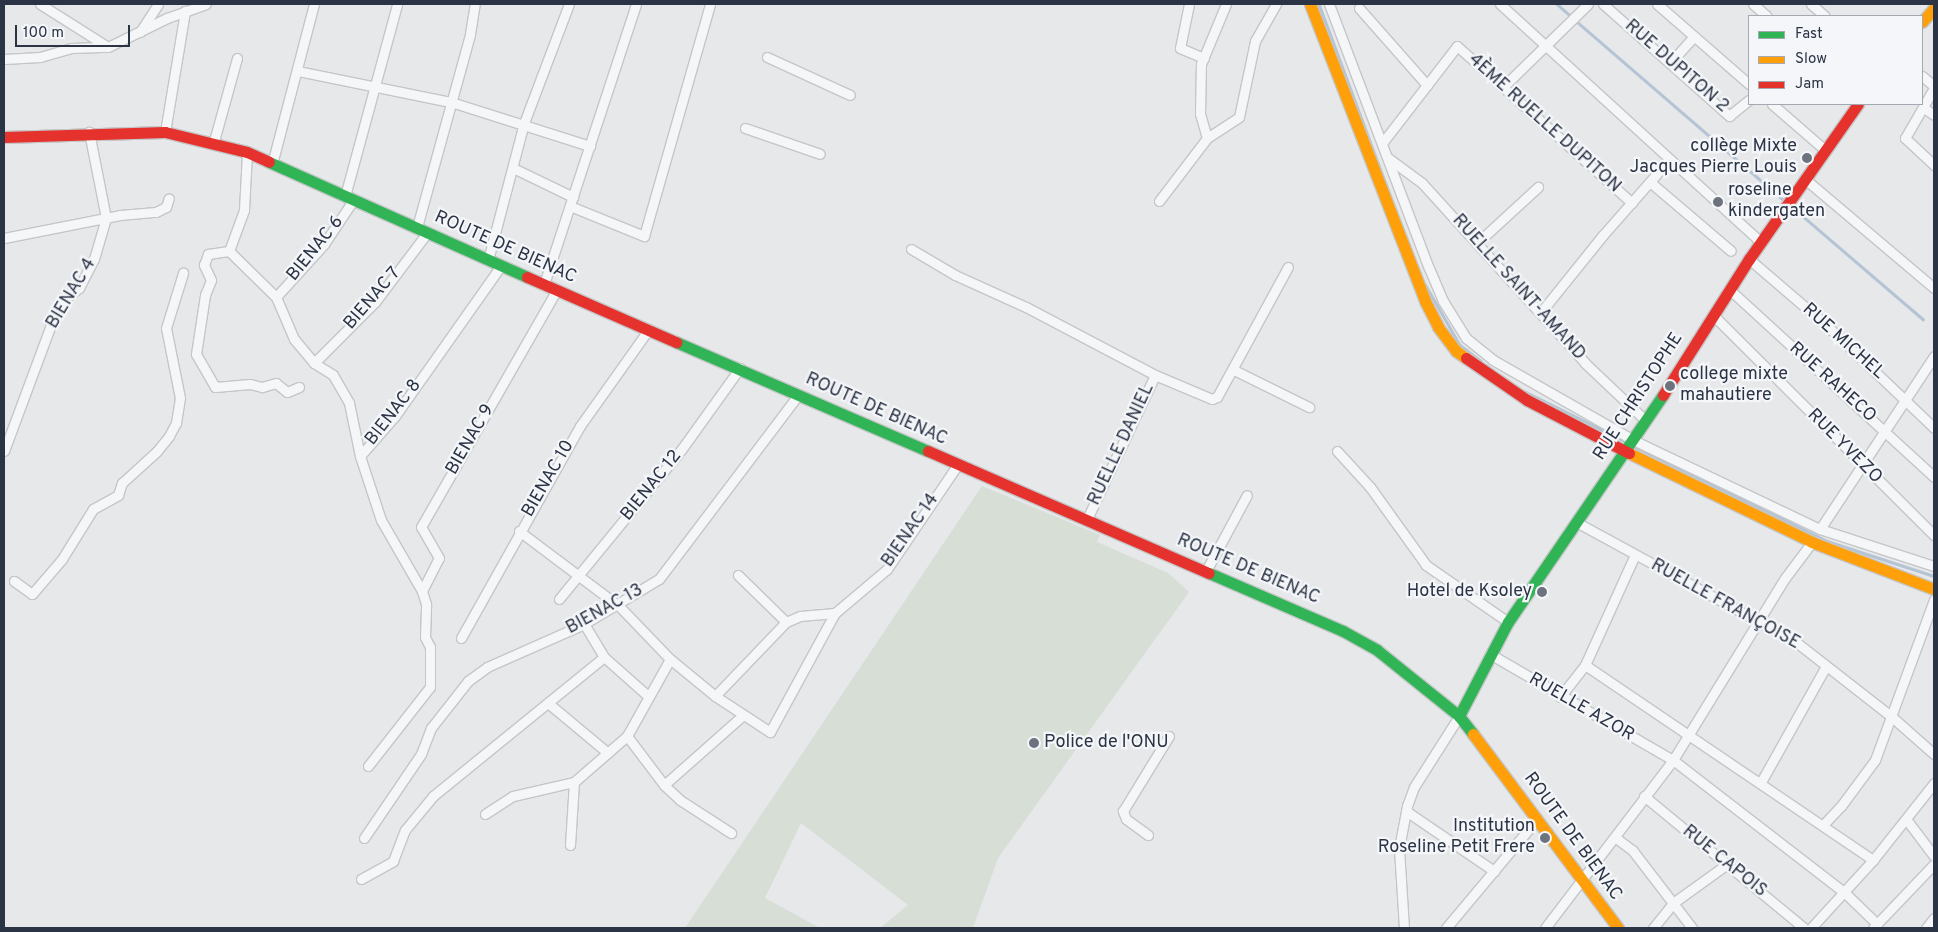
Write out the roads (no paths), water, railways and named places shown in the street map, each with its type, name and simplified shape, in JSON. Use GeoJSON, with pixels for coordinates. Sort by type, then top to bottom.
{"type":"FeatureCollection","features":[{"type":"Feature","properties":{"kind":"main road"},"geometry":{"type":"LineString","coordinates":[[1310,4],[1412,270],[1438,327],[1456,351],[1492,378],[1626,452],[1812,542],[1934,588]]}},
{"type":"Feature","properties":{"kind":"main road"},"geometry":{"type":"LineString","coordinates":[[1923,21],[1934,8]]}},
{"type":"Feature","properties":{"kind":"main road","name":"RUE CHRISTOPHE"},"geometry":{"type":"LineString","coordinates":[[1459,716],[1508,622],[1626,452],[1644,420],[1749,259],[1857,105]]}},
{"type":"Feature","properties":{"kind":"main road","name":"ROUTE DE BIENAC"},"geometry":{"type":"LineString","coordinates":[[4,136],[89,132],[165,132],[214,141],[247,152],[501,266],[1311,616],[1377,650],[1459,716],[1582,880],[1612,926]]}},
{"type":"Feature","properties":{"kind":"street"},"geometry":{"type":"LineString","coordinates":[[40,4],[108,47]]}},
{"type":"Feature","properties":{"kind":"street"},"geometry":{"type":"LineString","coordinates":[[139,34],[158,4]]}},
{"type":"Feature","properties":{"kind":"street"},"geometry":{"type":"LineString","coordinates":[[4,59],[40,56],[71,48],[108,47],[185,11],[206,4]]}},
{"type":"Feature","properties":{"kind":"street"},"geometry":{"type":"LineString","coordinates":[[272,164],[298,71],[314,4]]}},
{"type":"Feature","properties":{"kind":"street","name":"BIENAC 6"},"geometry":{"type":"LineString","coordinates":[[276,297],[324,244],[350,198],[397,4]]}},
{"type":"Feature","properties":{"kind":"street"},"geometry":{"type":"LineString","coordinates":[[422,230],[474,4]]}},
{"type":"Feature","properties":{"kind":"street"},"geometry":{"type":"LineString","coordinates":[[488,260],[524,123],[569,4]]}},
{"type":"Feature","properties":{"kind":"street"},"geometry":{"type":"LineString","coordinates":[[544,284],[636,4]]}},
{"type":"Feature","properties":{"kind":"street"},"geometry":{"type":"LineString","coordinates":[[570,206],[644,236],[710,4]]}},
{"type":"Feature","properties":{"kind":"street"},"geometry":{"type":"LineString","coordinates":[[1189,4],[1180,48],[1204,58]]}},
{"type":"Feature","properties":{"kind":"street"},"geometry":{"type":"LineString","coordinates":[[1207,138],[1200,114],[1204,58],[1226,4]]}},
{"type":"Feature","properties":{"kind":"street"},"geometry":{"type":"LineString","coordinates":[[1159,201],[1207,138],[1239,117],[1255,41],[1276,4]]}},
{"type":"Feature","properties":{"kind":"street"},"geometry":{"type":"LineString","coordinates":[[1329,4],[1372,121],[1383,142],[1443,301],[1466,338],[1493,360],[1633,440],[1820,529],[1934,566]]}},
{"type":"Feature","properties":{"kind":"street"},"geometry":{"type":"LineString","coordinates":[[1500,4],[1761,242]]}},
{"type":"Feature","properties":{"kind":"street"},"geometry":{"type":"LineString","coordinates":[[1504,86],[1588,4]]}},
{"type":"Feature","properties":{"kind":"street","name":"RUE DUPITON 2"},"geometry":{"type":"LineString","coordinates":[[1603,4],[1729,116],[1748,101]]}},
{"type":"Feature","properties":{"kind":"street"},"geometry":{"type":"LineString","coordinates":[[1657,4],[1748,83]]}},
{"type":"Feature","properties":{"kind":"street"},"geometry":{"type":"LineString","coordinates":[[1752,4],[1766,15]]}},
{"type":"Feature","properties":{"kind":"street"},"geometry":{"type":"LineString","coordinates":[[1811,4],[1824,15]]}},
{"type":"Feature","properties":{"kind":"street"},"geometry":{"type":"LineString","coordinates":[[1359,8],[1427,85]]}},
{"type":"Feature","properties":{"kind":"street"},"geometry":{"type":"LineString","coordinates":[[165,132],[185,11]]}},
{"type":"Feature","properties":{"kind":"street"},"geometry":{"type":"LineString","coordinates":[[1670,63],[1694,36]]}},
{"type":"Feature","properties":{"kind":"street","name":"4ÈME RUELLE DUPITON"},"geometry":{"type":"LineString","coordinates":[[1383,142],[1457,46],[1504,86],[1590,168],[1632,203]]}},
{"type":"Feature","properties":{"kind":"street"},"geometry":{"type":"LineString","coordinates":[[214,141],[237,58]]}},
{"type":"Feature","properties":{"kind":"street"},"geometry":{"type":"LineString","coordinates":[[767,58],[850,95]]}},
{"type":"Feature","properties":{"kind":"street"},"geometry":{"type":"LineString","coordinates":[[298,71],[376,85],[451,102],[524,123],[590,146]]}},
{"type":"Feature","properties":{"kind":"street"},"geometry":{"type":"LineString","coordinates":[[1923,77],[1934,87],[1924,108],[1905,138],[1934,166]]}},
{"type":"Feature","properties":{"kind":"street"},"geometry":{"type":"LineString","coordinates":[[1773,105],[1825,150]]}},
{"type":"Feature","properties":{"kind":"street"},"geometry":{"type":"LineString","coordinates":[[1924,108],[1934,115]]}},
{"type":"Feature","properties":{"kind":"street"},"geometry":{"type":"LineString","coordinates":[[745,128],[820,154]]}},
{"type":"Feature","properties":{"kind":"street","name":"BIENAC 4"},"geometry":{"type":"LineString","coordinates":[[4,451],[50,327],[66,298],[79,288],[94,259],[106,218],[89,132]]}},
{"type":"Feature","properties":{"kind":"street"},"geometry":{"type":"LineString","coordinates":[[229,251],[244,210],[247,152]]}},
{"type":"Feature","properties":{"kind":"street","name":"RUELLE SAINT-AMAND"},"geometry":{"type":"LineString","coordinates":[[1388,158],[1422,183],[1542,312],[1585,363],[1644,420]]}},
{"type":"Feature","properties":{"kind":"street"},"geometry":{"type":"LineString","coordinates":[[1542,312],[1669,160]]}},
{"type":"Feature","properties":{"kind":"street"},"geometry":{"type":"LineString","coordinates":[[513,168],[574,197]]}},
{"type":"Feature","properties":{"kind":"street"},"geometry":{"type":"LineString","coordinates":[[1805,179],[1934,288]]}},
{"type":"Feature","properties":{"kind":"street"},"geometry":{"type":"LineString","coordinates":[[1650,182],[1732,251]]}},
{"type":"Feature","properties":{"kind":"street"},"geometry":{"type":"LineString","coordinates":[[1477,242],[1538,188]]}},
{"type":"Feature","properties":{"kind":"street"},"geometry":{"type":"LineString","coordinates":[[4,238],[106,218],[162,210],[169,198]]}},
{"type":"Feature","properties":{"kind":"street","name":"BIENAC 7"},"geometry":{"type":"LineString","coordinates":[[314,363],[375,302],[422,230]]}},
{"type":"Feature","properties":{"kind":"street"},"geometry":{"type":"LineString","coordinates":[[911,249],[956,275],[1026,307],[1155,375]]}},
{"type":"Feature","properties":{"kind":"street"},"geometry":{"type":"LineString","coordinates":[[229,251],[276,297],[294,339],[314,363],[333,375],[349,403],[360,456]]}},
{"type":"Feature","properties":{"kind":"street"},"geometry":{"type":"LineString","coordinates":[[229,251],[208,254],[204,265],[211,280],[205,295],[196,354],[214,387],[250,384],[262,387],[276,383],[287,392],[299,387]]}},
{"type":"Feature","properties":{"kind":"street","name":"RUE MICHEL"},"geometry":{"type":"LineString","coordinates":[[1749,259],[1906,399],[1934,428]]}},
{"type":"Feature","properties":{"kind":"street","name":"BIENAC 8"},"geometry":{"type":"LineString","coordinates":[[368,766],[430,687],[430,647],[425,637],[426,604],[422,591],[381,520],[360,456],[395,416],[501,266]]}},
{"type":"Feature","properties":{"kind":"street","name":"RUELLE DANIEL"},"geometry":{"type":"LineString","coordinates":[[1087,520],[1155,375],[1212,399],[1217,397],[1234,370],[1288,268]]}},
{"type":"Feature","properties":{"kind":"street"},"geometry":{"type":"LineString","coordinates":[[14,581],[32,594],[62,559],[93,509],[118,495],[122,482],[157,452],[176,422],[180,398],[166,328],[183,273]]}},
{"type":"Feature","properties":{"kind":"street","name":"RUE RAHECO"},"geometry":{"type":"LineString","coordinates":[[1729,289],[1885,430],[1934,477]]}},
{"type":"Feature","properties":{"kind":"street","name":"BIENAC 9"},"geometry":{"type":"LineString","coordinates":[[422,591],[439,558],[421,527],[557,290]]}},
{"type":"Feature","properties":{"kind":"street","name":"RUE YVEZO"},"geometry":{"type":"LineString","coordinates":[[1712,315],[1862,466],[1934,535]]}},
{"type":"Feature","properties":{"kind":"street","name":"BIENAC 10"},"geometry":{"type":"LineString","coordinates":[[461,638],[519,531],[580,426],[649,329]]}},
{"type":"Feature","properties":{"kind":"street"},"geometry":{"type":"LineString","coordinates":[[1820,529],[1934,356]]}},
{"type":"Feature","properties":{"kind":"street","name":"BIENAC 12"},"geometry":{"type":"LineString","coordinates":[[559,599],[681,450],[740,368]]}},
{"type":"Feature","properties":{"kind":"street"},"geometry":{"type":"LineString","coordinates":[[1234,370],[1309,407]]}},
{"type":"Feature","properties":{"kind":"street","name":"BIENAC 13"},"geometry":{"type":"LineString","coordinates":[[364,838],[421,754],[431,728],[468,681],[487,667],[584,624],[618,606],[659,579],[798,394]]}},
{"type":"Feature","properties":{"kind":"street"},"geometry":{"type":"LineString","coordinates":[[1337,450],[1370,487],[1426,565],[1508,622]]}},
{"type":"Feature","properties":{"kind":"street","name":"BIENAC 14"},"geometry":{"type":"LineString","coordinates":[[742,716],[770,732],[835,613],[887,569],[958,464]]}},
{"type":"Feature","properties":{"kind":"street"},"geometry":{"type":"LineString","coordinates":[[1206,571],[1247,496]]}},
{"type":"Feature","properties":{"kind":"street","name":"RUELLE FRANÇOISE"},"geometry":{"type":"LineString","coordinates":[[1578,523],[1635,555],[1761,620],[1796,642],[1892,717],[1934,754]]}},
{"type":"Feature","properties":{"kind":"street"},"geometry":{"type":"LineString","coordinates":[[519,531],[618,606],[670,659],[742,716],[664,785]]}},
{"type":"Feature","properties":{"kind":"street"},"geometry":{"type":"LineString","coordinates":[[1545,928],[1616,838],[1644,796],[1673,760],[1688,732],[1761,620],[1785,578],[1812,542]]}},
{"type":"Feature","properties":{"kind":"street"},"geometry":{"type":"LineString","coordinates":[[1560,697],[1585,665],[1635,555]]}},
{"type":"Feature","properties":{"kind":"street"},"geometry":{"type":"LineString","coordinates":[[738,575],[786,622]]}},
{"type":"Feature","properties":{"kind":"street"},"geometry":{"type":"LineString","coordinates":[[1823,825],[1841,806],[1874,760],[1892,717],[1934,600]]}},
{"type":"Feature","properties":{"kind":"street"},"geometry":{"type":"LineString","coordinates":[[716,696],[786,622],[800,616],[835,613]]}},
{"type":"Feature","properties":{"kind":"street"},"geometry":{"type":"LineString","coordinates":[[584,624],[604,657],[648,696]]}},
{"type":"Feature","properties":{"kind":"street","name":"RUELLE AZOR"},"geometry":{"type":"LineString","coordinates":[[1490,654],[1560,697],[1673,760],[1844,892],[1875,926]]}},
{"type":"Feature","properties":{"kind":"street"},"geometry":{"type":"LineString","coordinates":[[361,879],[393,861],[400,840],[423,806],[604,657]]}},
{"type":"Feature","properties":{"kind":"street"},"geometry":{"type":"LineString","coordinates":[[485,814],[513,796],[574,782],[627,736],[670,659]]}},
{"type":"Feature","properties":{"kind":"street"},"geometry":{"type":"LineString","coordinates":[[1585,665],[1659,716],[1688,732],[1873,860]]}},
{"type":"Feature","properties":{"kind":"street"},"geometry":{"type":"LineString","coordinates":[[1761,782],[1826,666]]}},
{"type":"Feature","properties":{"kind":"street"},"geometry":{"type":"LineString","coordinates":[[548,702],[608,753]]}},
{"type":"Feature","properties":{"kind":"street"},"geometry":{"type":"LineString","coordinates":[[1404,928],[1399,848],[1406,811],[1414,787],[1459,716]]}},
{"type":"Feature","properties":{"kind":"street"},"geometry":{"type":"LineString","coordinates":[[627,736],[664,785],[680,800],[731,833]]}},
{"type":"Feature","properties":{"kind":"street"},"geometry":{"type":"LineString","coordinates":[[1148,835],[1126,819],[1123,811],[1170,736]]}},
{"type":"Feature","properties":{"kind":"street"},"geometry":{"type":"LineString","coordinates":[[570,845],[574,782]]}},
{"type":"Feature","properties":{"kind":"street"},"geometry":{"type":"LineString","coordinates":[[1811,928],[1873,860],[1934,783]]}},
{"type":"Feature","properties":{"kind":"street","name":"RUE CAPOIS"},"geometry":{"type":"LineString","coordinates":[[1644,796],[1804,928]]}},
{"type":"Feature","properties":{"kind":"street"},"geometry":{"type":"LineString","coordinates":[[1406,811],[1494,870]]}},
{"type":"Feature","properties":{"kind":"street"},"geometry":{"type":"LineString","coordinates":[[1446,928],[1536,819]]}},
{"type":"Feature","properties":{"kind":"street"},"geometry":{"type":"LineString","coordinates":[[1906,819],[1934,856]]}},
{"type":"Feature","properties":{"kind":"street"},"geometry":{"type":"LineString","coordinates":[[1616,838],[1633,851],[1692,928]]}},
{"type":"Feature","properties":{"kind":"street"},"geometry":{"type":"LineString","coordinates":[[1653,928],[1673,903],[1726,864]]}},
{"type":"Feature","properties":{"kind":"street"},"geometry":{"type":"LineString","coordinates":[[1875,926],[1934,864]]}},
{"type":"Feature","properties":{"kind":"street"},"geometry":{"type":"LineString","coordinates":[[1926,928],[1934,918]]}},
{"type":"Feature","properties":{"kind":"waterway"},"geometry":{"type":"LineString","coordinates":[[1319,4],[1411,251]]}},
{"type":"Feature","properties":{"kind":"waterway"},"geometry":{"type":"LineString","coordinates":[[1557,4],[1571,16]]}},
{"type":"Feature","properties":{"kind":"waterway"},"geometry":{"type":"LineString","coordinates":[[1575,20],[1785,201]]}},
{"type":"Feature","properties":{"kind":"waterway"},"geometry":{"type":"LineString","coordinates":[[1791,206],[1923,319]]}},
{"type":"Feature","properties":{"kind":"waterway"},"geometry":{"type":"LineString","coordinates":[[1421,277],[1460,345],[1481,361]]}},
{"type":"Feature","properties":{"kind":"waterway"},"geometry":{"type":"LineString","coordinates":[[1524,391],[1629,443]]}},
{"type":"Feature","properties":{"kind":"waterway"},"geometry":{"type":"LineString","coordinates":[[1634,446],[1827,541],[1934,576]]}},
{"type":"Feature","properties":{"kind":"place","name":"collège Mixte Jacques Pierre Louis"},"geometry":{"type":"Point","coordinates":[1807,158]}},
{"type":"Feature","properties":{"kind":"place","name":"roseline kindergaten"},"geometry":{"type":"Point","coordinates":[1718,202]}},
{"type":"Feature","properties":{"kind":"place","name":"college mixte mahautiere"},"geometry":{"type":"Point","coordinates":[1670,386]}},
{"type":"Feature","properties":{"kind":"place","name":"Hotel de Ksoley"},"geometry":{"type":"Point","coordinates":[1542,592]}},
{"type":"Feature","properties":{"kind":"place","name":"Police de l'ONU"},"geometry":{"type":"Point","coordinates":[1034,743]}},
{"type":"Feature","properties":{"kind":"place","name":"Institution Roseline Petit Frere"},"geometry":{"type":"Point","coordinates":[1545,838]}}]}
